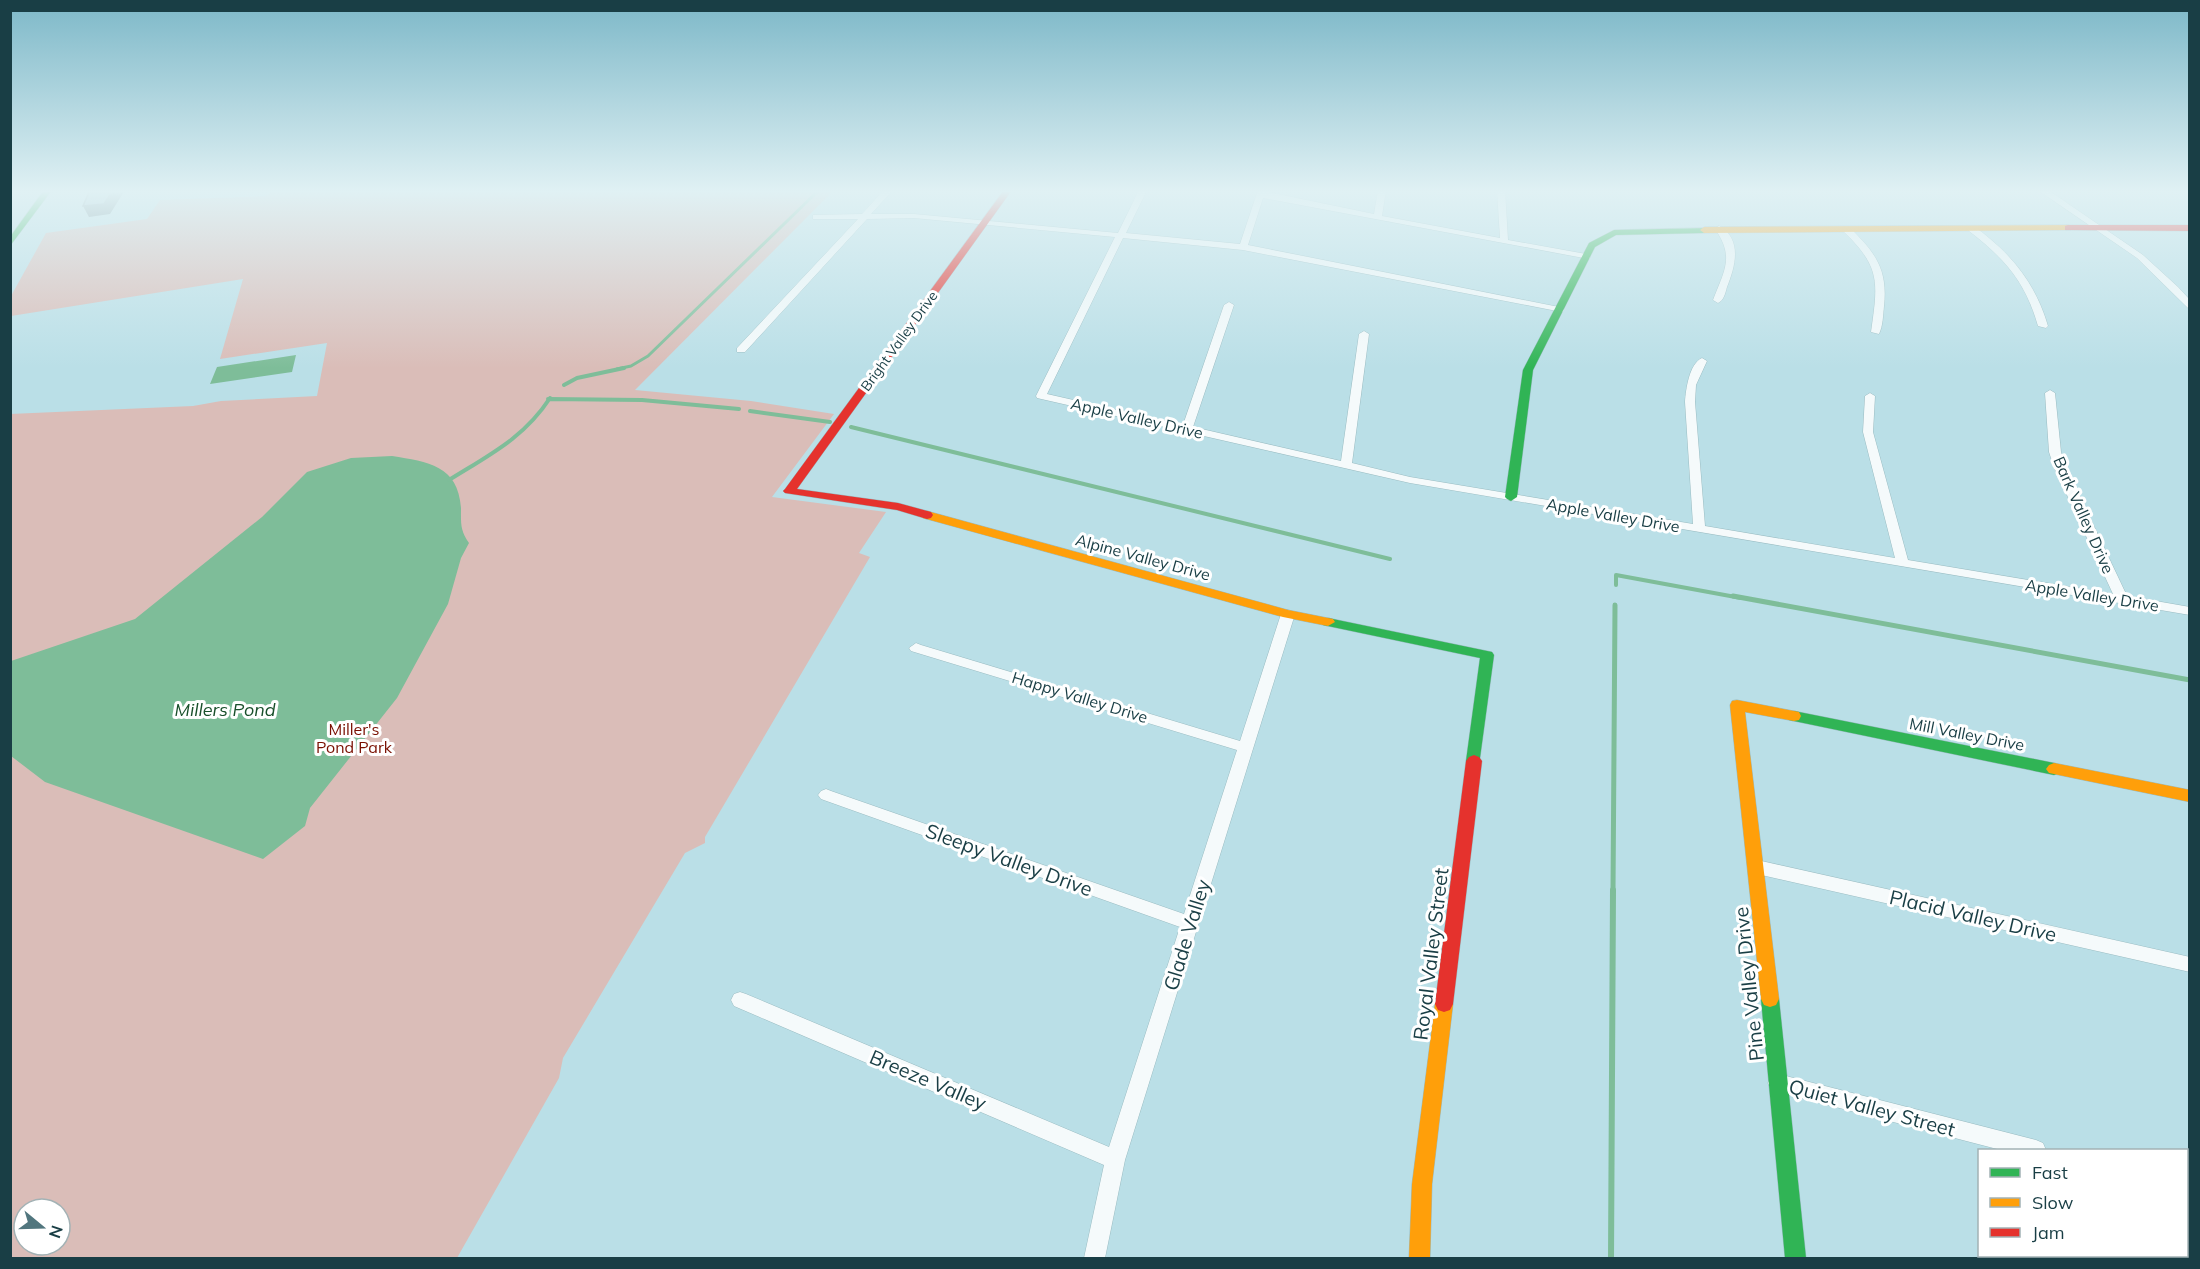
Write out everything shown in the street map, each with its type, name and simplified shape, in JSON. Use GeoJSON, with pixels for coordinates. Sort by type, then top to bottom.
{"type":"FeatureCollection","features":[{"type":"Feature","properties":{"kind":"street"},"geometry":{"type":"LineString","coordinates":[[741,350],[834,249]]}},
{"type":"Feature","properties":{"kind":"street","name":"Bright Valley Drive"},"geometry":{"type":"LineString","coordinates":[[789,491],[965,249]]}},
{"type":"Feature","properties":{"kind":"street","name":"Apple Valley Drive"},"geometry":{"type":"LineString","coordinates":[[1113,249],[1041,396],[1346,467],[1903,564],[2190,611]]}},
{"type":"Feature","properties":{"kind":"street"},"geometry":{"type":"LineString","coordinates":[[1255,249],[1559,310]]}},
{"type":"Feature","properties":{"kind":"street"},"geometry":{"type":"LineString","coordinates":[[1543,249],[1586,257]]}},
{"type":"Feature","properties":{"kind":"street"},"geometry":{"type":"LineString","coordinates":[[1511,497],[1528,370],[1590,249]]}},
{"type":"Feature","properties":{"kind":"street"},"geometry":{"type":"LineString","coordinates":[[1718,300],[1734,255],[1733,249]]}},
{"type":"Feature","properties":{"kind":"street"},"geometry":{"type":"LineString","coordinates":[[1865,249],[1878,268],[1881,291],[1876,332]]}},
{"type":"Feature","properties":{"kind":"street"},"geometry":{"type":"LineString","coordinates":[[1996,249],[2024,278],[2036,300],[2043,326]]}},
{"type":"Feature","properties":{"kind":"street"},"geometry":{"type":"LineString","coordinates":[[2128,249],[2153,268],[2190,307]]}},
{"type":"Feature","properties":{"kind":"street"},"geometry":{"type":"LineString","coordinates":[[1187,429],[1229,305]]}},
{"type":"Feature","properties":{"kind":"street"},"geometry":{"type":"LineString","coordinates":[[1346,467],[1364,334]]}},
{"type":"Feature","properties":{"kind":"street"},"geometry":{"type":"LineString","coordinates":[[1699,529],[1690,402],[1691,385],[1702,361]]}},
{"type":"Feature","properties":{"kind":"street","name":"Bark Valley Drive"},"geometry":{"type":"LineString","coordinates":[[2050,393],[2055,452],[2060,467],[2122,600]]}},
{"type":"Feature","properties":{"kind":"street"},"geometry":{"type":"LineString","coordinates":[[1870,396],[1868,432],[1903,564]]}},
{"type":"Feature","properties":{"kind":"street","name":"Alpine Valley Drive"},"geometry":{"type":"LineString","coordinates":[[789,491],[898,507],[1288,614],[1487,655]]}},
{"type":"Feature","properties":{"kind":"street","name":"Glade Valley"},"geometry":{"type":"LineString","coordinates":[[1095,1258],[1115,1160],[1288,614]]}},
{"type":"Feature","properties":{"kind":"street","name":"Happy Valley Drive"},"geometry":{"type":"LineString","coordinates":[[916,648],[1244,747]]}},
{"type":"Feature","properties":{"kind":"street","name":"Royal Valley Street"},"geometry":{"type":"LineString","coordinates":[[1419,1258],[1422,1184],[1487,655]]}},
{"type":"Feature","properties":{"kind":"street","name":"Mill Valley Drive"},"geometry":{"type":"LineString","coordinates":[[1737,705],[2190,796]]}},
{"type":"Feature","properties":{"kind":"street","name":"Pine Valley Drive"},"geometry":{"type":"LineString","coordinates":[[1737,705],[1757,867],[1796,1258]]}},
{"type":"Feature","properties":{"kind":"street","name":"Sleepy Valley Drive"},"geometry":{"type":"LineString","coordinates":[[826,795],[1191,924]]}},
{"type":"Feature","properties":{"kind":"street","name":"Placid Valley Drive"},"geometry":{"type":"LineString","coordinates":[[1757,867],[2190,965]]}},
{"type":"Feature","properties":{"kind":"street","name":"Breeze Valley"},"geometry":{"type":"LineString","coordinates":[[740,1000],[1115,1160]]}},
{"type":"Feature","properties":{"kind":"street","name":"Quiet Valley Street"},"geometry":{"type":"LineString","coordinates":[[1778,1083],[2032,1149]]}},
{"type":"Feature","properties":{"kind":"green space","name":"Miller's Pond Park"},"geometry":{"type":"Polygon","coordinates":[[[37,249],[775,249],[635,390],[751,401],[834,414],[772,497],[886,512],[859,553],[870,557],[705,837],[705,843],[685,853],[563,1058],[559,1078],[457,1258],[11,1258],[10,414],[193,406],[221,401],[317,396],[327,343],[220,359],[243,279],[11,316],[11,296],[37,249]]]}},
{"type":"Feature","properties":{"kind":"water"},"geometry":{"type":"Polygon","coordinates":[[[296,355],[292,372],[210,384],[217,367],[296,355]]]}},
{"type":"Feature","properties":{"kind":"water","name":"Millers Pond"},"geometry":{"type":"Polygon","coordinates":[[[392,456],[429,464],[447,474],[459,494],[462,527],[469,543],[461,558],[448,604],[397,698],[310,808],[305,826],[263,859],[45,782],[11,756],[11,661],[135,619],[262,517],[307,472],[351,458],[392,456]]]}},
{"type":"Feature","properties":{"kind":"waterway"},"geometry":{"type":"LineString","coordinates":[[617,369],[631,366],[648,356],[758,249]]}},
{"type":"Feature","properties":{"kind":"waterway"},"geometry":{"type":"LineString","coordinates":[[564,385],[577,378],[624,368]]}},
{"type":"Feature","properties":{"kind":"waterway"},"geometry":{"type":"LineString","coordinates":[[449,480],[505,445],[529,424],[549,399]]}},
{"type":"Feature","properties":{"kind":"waterway"},"geometry":{"type":"LineString","coordinates":[[549,399],[642,400],[739,409]]}},
{"type":"Feature","properties":{"kind":"waterway"},"geometry":{"type":"LineString","coordinates":[[750,411],[830,422]]}},
{"type":"Feature","properties":{"kind":"waterway"},"geometry":{"type":"LineString","coordinates":[[851,427],[1390,559]]}},
{"type":"Feature","properties":{"kind":"waterway"},"geometry":{"type":"LineString","coordinates":[[1616,585],[1616,575],[1741,598]]}},
{"type":"Feature","properties":{"kind":"waterway"},"geometry":{"type":"LineString","coordinates":[[1733,596],[2190,680]]}},
{"type":"Feature","properties":{"kind":"waterway"},"geometry":{"type":"LineString","coordinates":[[1613,892],[1615,605]]}},
{"type":"Feature","properties":{"kind":"waterway"},"geometry":{"type":"LineString","coordinates":[[1611,1258],[1613,890]]}},
{"type":"Feature","properties":{"kind":"traffic: fast"},"geometry":{"type":"LineString","coordinates":[[1511,497],[1528,370],[1590,249]]}},
{"type":"Feature","properties":{"kind":"traffic: fast"},"geometry":{"type":"LineString","coordinates":[[1328,622],[1487,655],[1474,761]]}},
{"type":"Feature","properties":{"kind":"traffic: fast"},"geometry":{"type":"LineString","coordinates":[[1794,716],[2054,769]]}},
{"type":"Feature","properties":{"kind":"traffic: fast"},"geometry":{"type":"LineString","coordinates":[[1770,999],[1796,1258]]}},
{"type":"Feature","properties":{"kind":"traffic: slow"},"geometry":{"type":"LineString","coordinates":[[927,515],[1288,614],[1328,622]]}},
{"type":"Feature","properties":{"kind":"traffic: slow"},"geometry":{"type":"LineString","coordinates":[[1770,999],[1737,705],[1794,716]]}},
{"type":"Feature","properties":{"kind":"traffic: slow"},"geometry":{"type":"LineString","coordinates":[[2054,769],[2190,796]]}},
{"type":"Feature","properties":{"kind":"traffic: slow"},"geometry":{"type":"LineString","coordinates":[[1419,1258],[1422,1184],[1444,1004]]}},
{"type":"Feature","properties":{"kind":"traffic: jam"},"geometry":{"type":"LineString","coordinates":[[927,515],[898,507],[789,491],[965,249]]}},
{"type":"Feature","properties":{"kind":"traffic: jam"},"geometry":{"type":"LineString","coordinates":[[1444,1004],[1474,761]]}}]}
